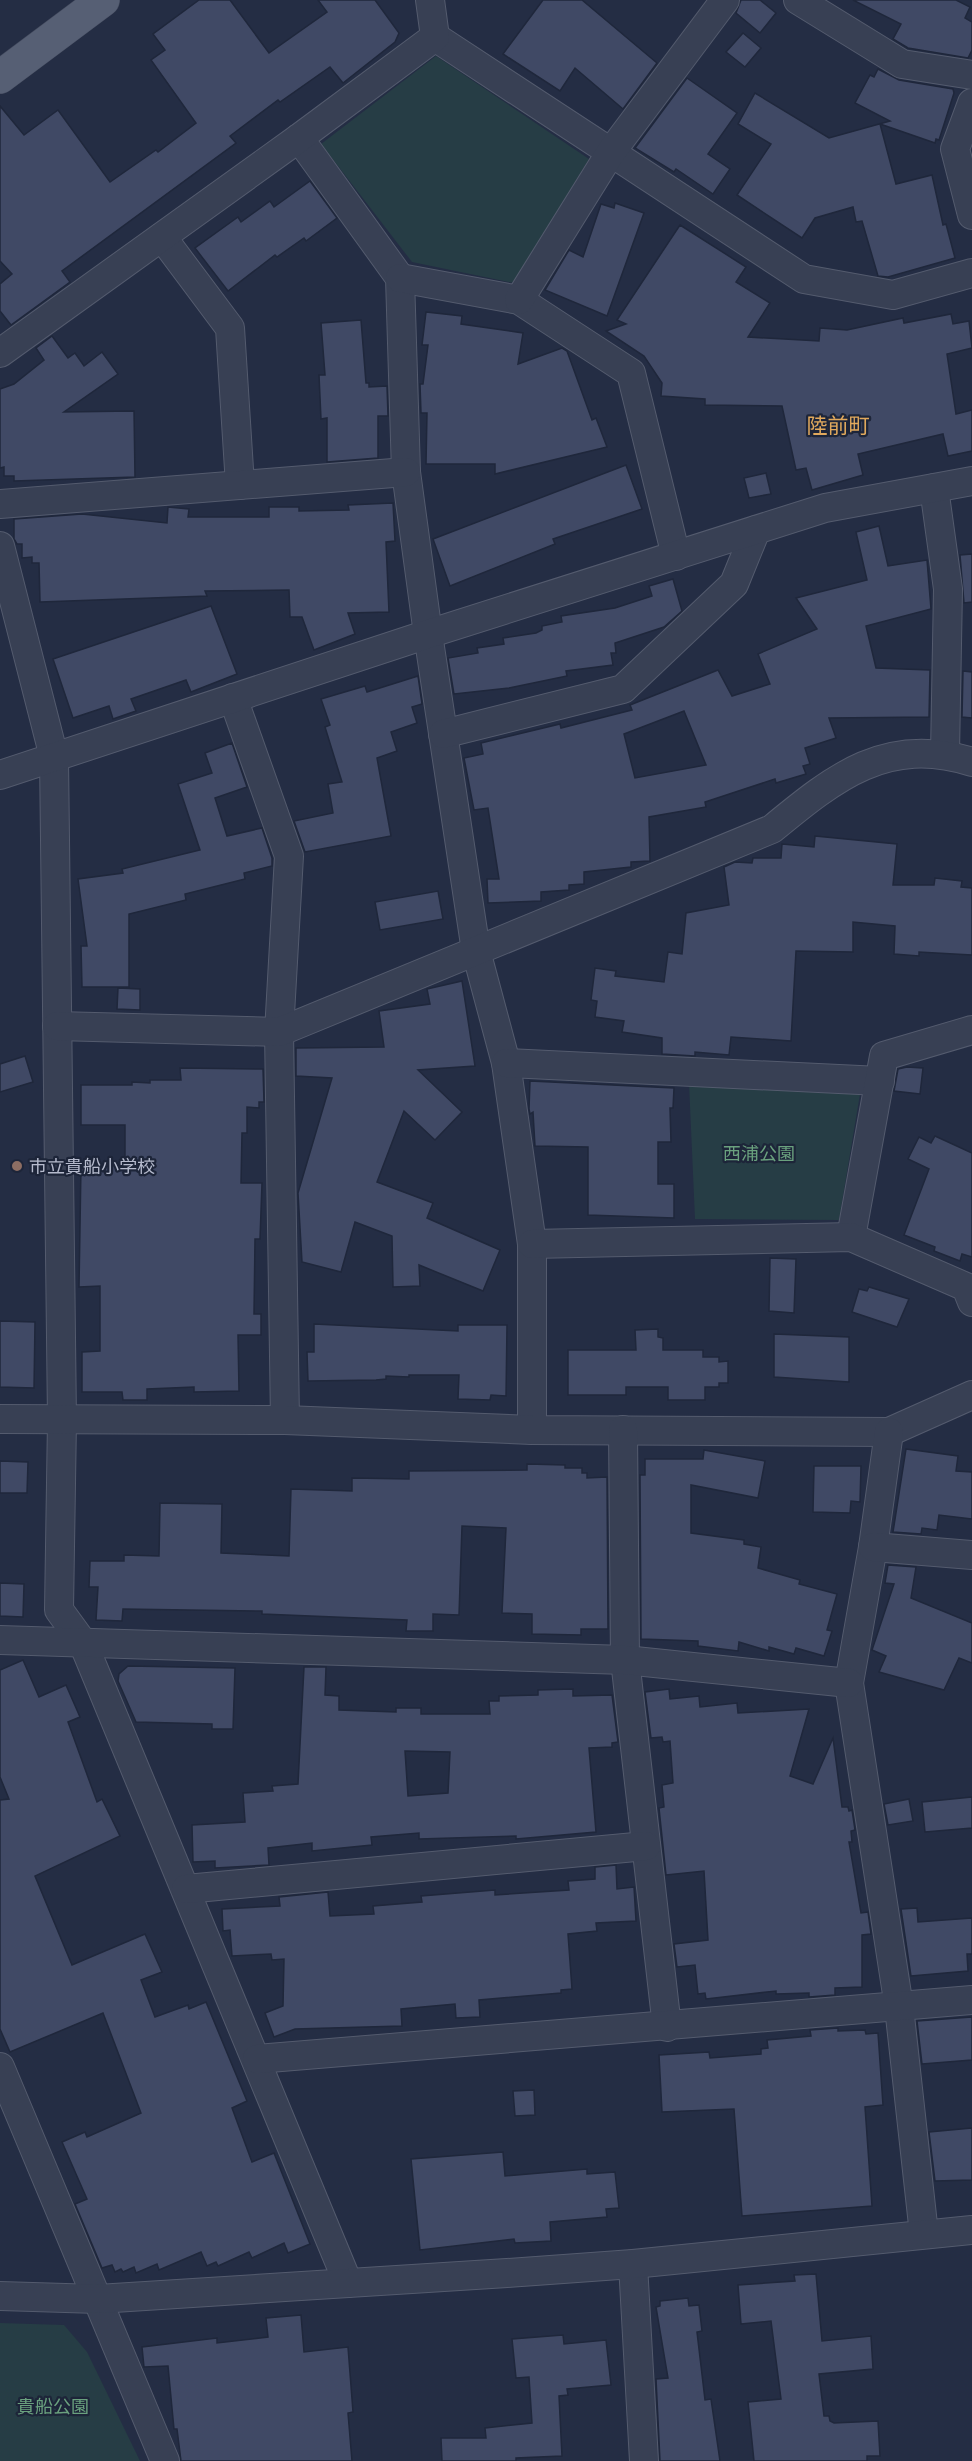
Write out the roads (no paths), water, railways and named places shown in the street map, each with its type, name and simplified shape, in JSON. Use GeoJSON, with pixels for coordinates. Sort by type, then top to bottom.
{"type":"FeatureCollection","features":[{"type":"Feature","properties":{"kind":"main road"},"geometry":{"type":"LineString","coordinates":[[0,77],[103,0]]}},
{"type":"Feature","properties":{"kind":"street"},"geometry":{"type":"LineString","coordinates":[[430,0],[435,37],[804,279],[893,295],[972,273]]}},
{"type":"Feature","properties":{"kind":"street"},"geometry":{"type":"LineString","coordinates":[[519,300],[611,152],[725,0]]}},
{"type":"Feature","properties":{"kind":"street"},"geometry":{"type":"LineString","coordinates":[[798,0],[902,64],[972,75]]}},
{"type":"Feature","properties":{"kind":"street"},"geometry":{"type":"LineString","coordinates":[[0,353],[435,37]]}},
{"type":"Feature","properties":{"kind":"street"},"geometry":{"type":"LineString","coordinates":[[972,103],[956,149],[972,215]]}},
{"type":"Feature","properties":{"kind":"street"},"geometry":{"type":"LineString","coordinates":[[298,138],[400,278],[406,472],[428,634],[476,951],[506,1063],[532,1244],[532,1430]]}},
{"type":"Feature","properties":{"kind":"street"},"geometry":{"type":"LineString","coordinates":[[162,237],[230,328],[240,485]]}},
{"type":"Feature","properties":{"kind":"street"},"geometry":{"type":"LineString","coordinates":[[400,278],[519,300],[631,373],[676,556]]}},
{"type":"Feature","properties":{"kind":"street"},"geometry":{"type":"LineString","coordinates":[[0,504],[406,472]]}},
{"type":"Feature","properties":{"kind":"street"},"geometry":{"type":"LineString","coordinates":[[0,775],[428,634],[825,508],[972,481]]}},
{"type":"Feature","properties":{"kind":"street"},"geometry":{"type":"LineString","coordinates":[[934,488],[948,589],[945,753]]}},
{"type":"Feature","properties":{"kind":"street"},"geometry":{"type":"LineString","coordinates":[[443,734],[622,689],[734,584],[756,530]]}},
{"type":"Feature","properties":{"kind":"street"},"geometry":{"type":"LineString","coordinates":[[0,546],[8,611],[54,757],[62,1420],[59,1610],[83,1643],[348,2283]]}},
{"type":"Feature","properties":{"kind":"street"},"geometry":{"type":"LineString","coordinates":[[233,698],[289,856],[279,1032],[285,1420]]}},
{"type":"Feature","properties":{"kind":"street"},"geometry":{"type":"LineString","coordinates":[[57,1026],[279,1032],[772,829],[818,791],[858,767],[903,754],[945,753],[972,762]]}},
{"type":"Feature","properties":{"kind":"street"},"geometry":{"type":"LineString","coordinates":[[851,1237],[884,1056],[972,1030]]}},
{"type":"Feature","properties":{"kind":"street"},"geometry":{"type":"LineString","coordinates":[[506,1063],[880,1081]]}},
{"type":"Feature","properties":{"kind":"street"},"geometry":{"type":"LineString","coordinates":[[532,1244],[851,1237],[966,1287],[972,1302]]}},
{"type":"Feature","properties":{"kind":"street"},"geometry":{"type":"LineString","coordinates":[[0,1419],[285,1420],[532,1430],[889,1432],[972,1395]]}},
{"type":"Feature","properties":{"kind":"street"},"geometry":{"type":"LineString","coordinates":[[623,1430],[625,1660],[667,2027]]}},
{"type":"Feature","properties":{"kind":"street"},"geometry":{"type":"LineString","coordinates":[[889,1432],[873,1547],[849,1683],[899,2007],[924,2234]]}},
{"type":"Feature","properties":{"kind":"street"},"geometry":{"type":"LineString","coordinates":[[873,1547],[972,1556]]}},
{"type":"Feature","properties":{"kind":"street"},"geometry":{"type":"LineString","coordinates":[[0,1640],[625,1660],[849,1683]]}},
{"type":"Feature","properties":{"kind":"street"},"geometry":{"type":"LineString","coordinates":[[186,1889],[646,1846]]}},
{"type":"Feature","properties":{"kind":"street"},"geometry":{"type":"LineString","coordinates":[[257,2060],[972,2000]]}},
{"type":"Feature","properties":{"kind":"street"},"geometry":{"type":"LineString","coordinates":[[2,2076],[165,2461]]}},
{"type":"Feature","properties":{"kind":"street"},"geometry":{"type":"LineString","coordinates":[[0,2296],[98,2299],[633,2264],[972,2230]]}},
{"type":"Feature","properties":{"kind":"street"},"geometry":{"type":"LineString","coordinates":[[633,2264],[644,2461]]}},
{"type":"Feature","properties":{"kind":"place","name":"市立貴船小学校"},"geometry":{"type":"Point","coordinates":[17,1166]}},
{"type":"Feature","properties":{"kind":"district","name":"陸前町"},"geometry":{"type":"Point","coordinates":[838,425]}},
{"type":"Feature","properties":{"kind":"park label","name":"西浦公園"},"geometry":{"type":"Point","coordinates":[759,1153]}},
{"type":"Feature","properties":{"kind":"park label","name":"貴船公園"},"geometry":{"type":"Point","coordinates":[53,2406]}}]}
